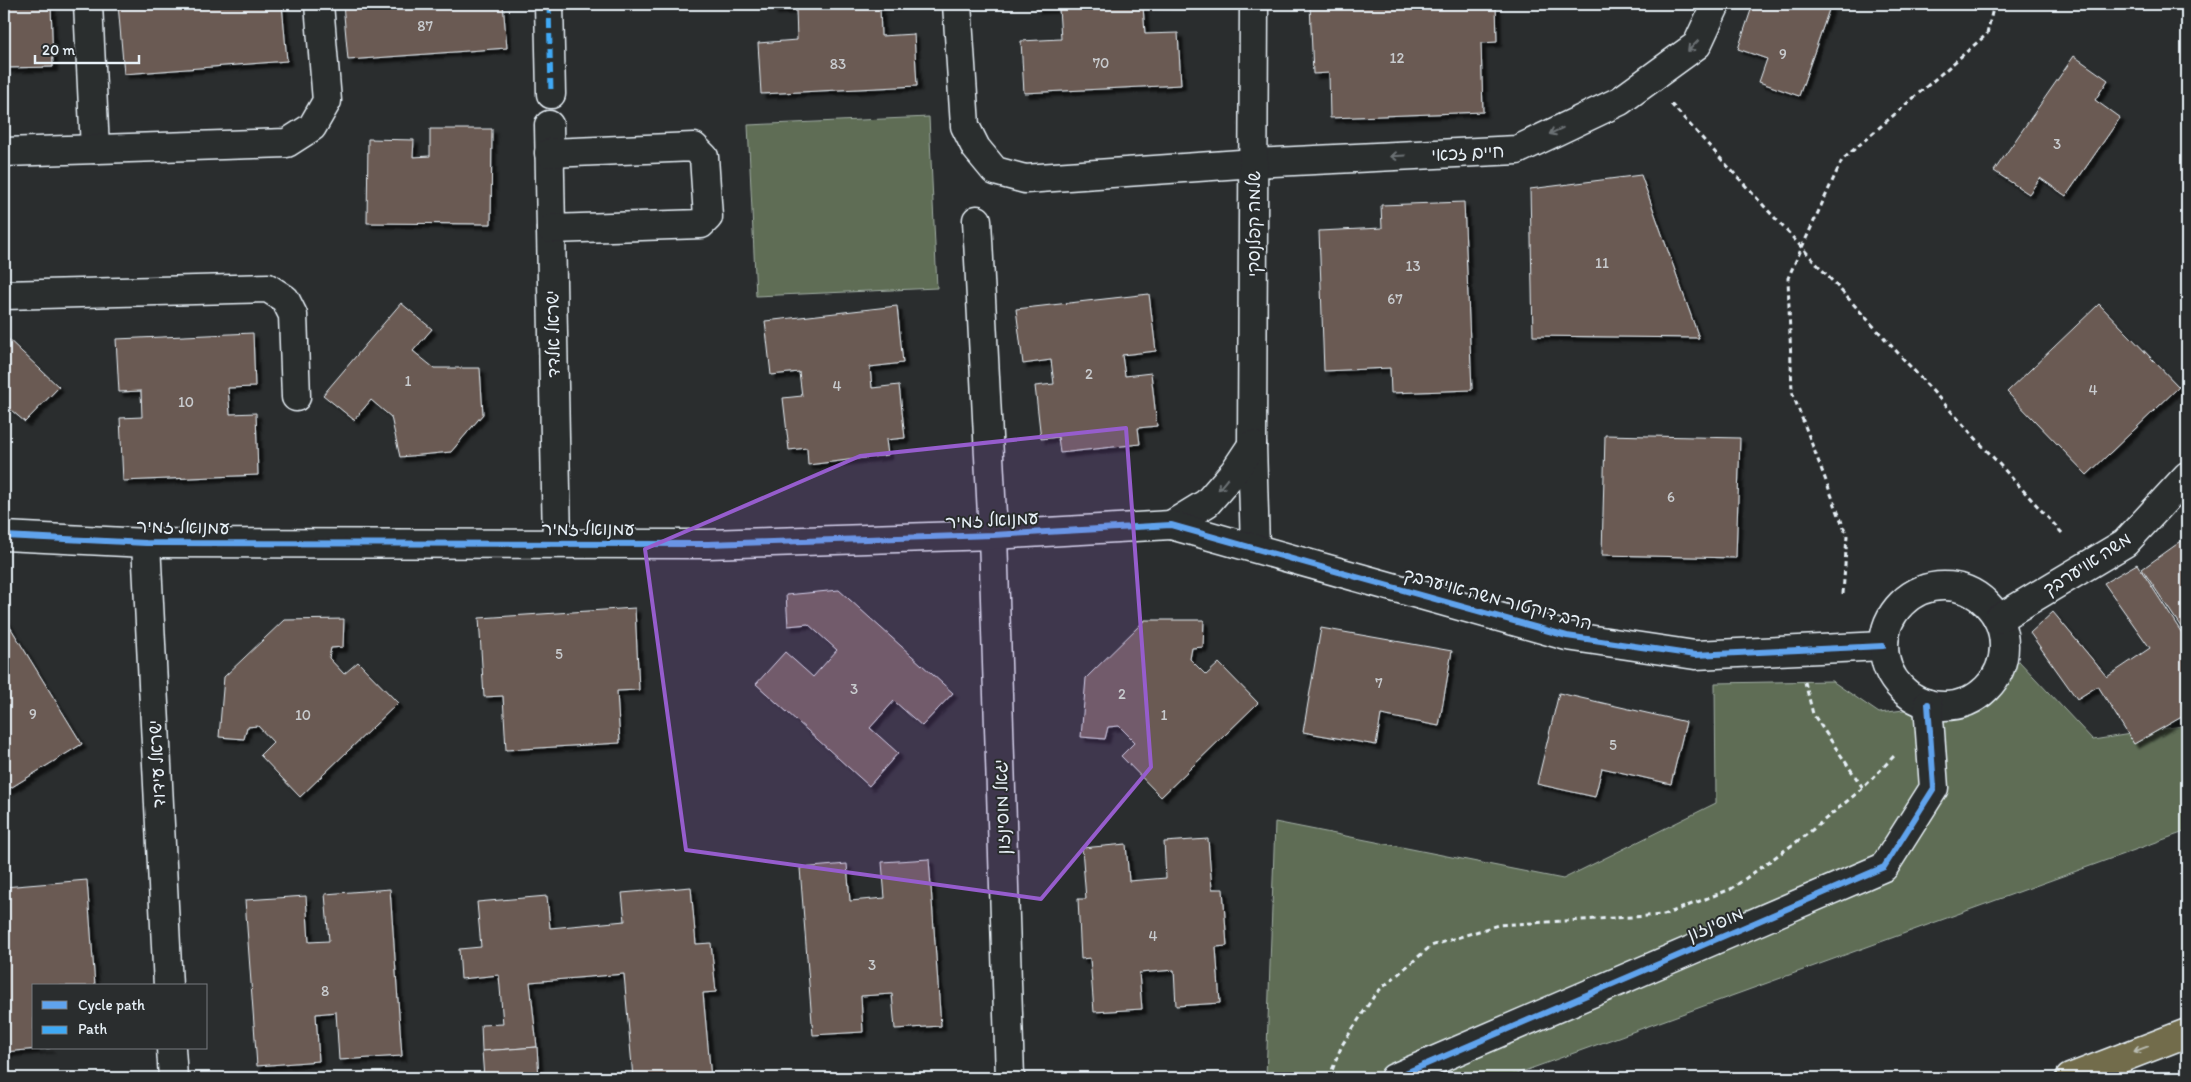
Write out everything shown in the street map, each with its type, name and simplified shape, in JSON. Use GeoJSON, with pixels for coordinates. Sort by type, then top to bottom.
{"type":"FeatureCollection","features":[{"type":"Feature","properties":{"kind":"highway"},"geometry":{"type":"LineString","coordinates":[[2070,1078],[2187,1033]]}},
{"type":"Feature","properties":{"kind":"street"},"geometry":{"type":"LineString","coordinates":[[88,4],[95,149]]}},
{"type":"Feature","properties":{"kind":"street"},"geometry":{"type":"LineString","coordinates":[[4,152],[286,143],[312,127],[327,101],[319,4]]}},
{"type":"Feature","properties":{"kind":"street"},"geometry":{"type":"LineString","coordinates":[[549,4],[551,94]]}},
{"type":"Feature","properties":{"kind":"street","name":"חיים זכאי"},"geometry":{"type":"LineString","coordinates":[[957,4],[965,126],[976,148],[995,171],[1025,179],[1255,163],[1517,150],[1620,101],[1685,54],[1697,45],[1716,4]]}},
{"type":"Feature","properties":{"kind":"street","name":"שלמה קפלנסקי"},"geometry":{"type":"LineString","coordinates":[[1254,4],[1255,163],[1252,445],[1255,547]]}},
{"type":"Feature","properties":{"kind":"street","name":"ישראל אלדד"},"geometry":{"type":"LineString","coordinates":[[549,125],[557,543]]}},
{"type":"Feature","properties":{"kind":"street"},"geometry":{"type":"LineString","coordinates":[[549,153],[694,147],[704,157],[708,217],[701,224],[552,229]]}},
{"type":"Feature","properties":{"kind":"street","name":"יגאל מוסינזון"},"geometry":{"type":"LineString","coordinates":[[977,220],[993,535],[1010,1078]]}},
{"type":"Feature","properties":{"kind":"street"},"geometry":{"type":"LineString","coordinates":[[4,296],[268,288],[285,299],[293,315],[296,398]]}},
{"type":"Feature","properties":{"kind":"street"},"geometry":{"type":"LineString","coordinates":[[1171,525],[1207,503],[1234,472],[1252,445]]}},
{"type":"Feature","properties":{"kind":"street","name":"משה אויערבך"},"geometry":{"type":"LineString","coordinates":[[1998,619],[2126,543],[2187,476]]}},
{"type":"Feature","properties":{"kind":"street","name":"עמנואל זמיר"},"geometry":{"type":"LineString","coordinates":[[4,536],[146,542],[708,544],[993,535],[1171,525]]}},
{"type":"Feature","properties":{"kind":"street","name":"הרב דוקטור משה אויערבך"},"geometry":{"type":"LineString","coordinates":[[1171,525],[1567,636],[1695,655],[1884,646]]}},
{"type":"Feature","properties":{"kind":"street","name":"ישראל עידוד"},"geometry":{"type":"LineString","coordinates":[[146,542],[168,984]]}},
{"type":"Feature","properties":{"kind":"street"},"geometry":{"type":"LineString","coordinates":[[1949,586],[1969,591],[1986,602],[1998,619],[2004,638],[2003,659],[1996,678],[1983,692],[1966,702],[1949,707],[1928,704],[1910,696],[1896,683],[1886,666],[1884,646],[1886,627],[1895,610],[1910,596],[1929,588],[1949,586]]}},
{"type":"Feature","properties":{"kind":"street","name":"מוסינזון"},"geometry":{"type":"LineString","coordinates":[[1394,1078],[1884,867],[1934,788],[1928,704]]}},
{"type":"Feature","properties":{"kind":"street"},"geometry":{"type":"LineString","coordinates":[[171,1050],[173,1078]]}},
{"type":"Feature","properties":{"kind":"path"},"geometry":{"type":"LineString","coordinates":[[1843,594],[1847,536],[1792,392],[1788,278],[1842,160],[1987,34],[1994,4]]}},
{"type":"Feature","properties":{"kind":"path"},"geometry":{"type":"LineString","coordinates":[[1666,98],[2062,532]]}},
{"type":"Feature","properties":{"kind":"path"},"geometry":{"type":"LineString","coordinates":[[1805,682],[1814,714],[1863,788]]}},
{"type":"Feature","properties":{"kind":"path"},"geometry":{"type":"LineString","coordinates":[[1328,1078],[1342,1045],[1376,993],[1431,946],[1498,925],[1664,916],[1731,889],[1806,835],[1863,788],[1894,756]]}},
{"type":"Feature","properties":{"kind":"highlighted area"},"geometry":{"type":"Polygon","coordinates":[[[1126,428],[1151,767],[1041,899],[686,850],[645,549],[860,456],[1126,428]]]}},
{"type":"Feature","properties":{"kind":"green space"},"geometry":{"type":"Polygon","coordinates":[[[929,117],[937,288],[756,296],[748,125],[929,117]]]}},
{"type":"Feature","properties":{"kind":"green space"},"geometry":{"type":"Polygon","coordinates":[[[2019,661],[2093,740],[2187,725],[2187,831],[1505,1078],[1266,1078],[1275,822],[1563,879],[1716,803],[1715,683],[1832,681],[1879,713],[1962,703],[2019,661]]]}},
{"type":"Feature","properties":{"kind":"building"},"geometry":{"type":"Polygon","coordinates":[[[4,4],[51,4],[53,67],[4,68],[4,4]]]}},
{"type":"Feature","properties":{"kind":"building"},"geometry":{"type":"Polygon","coordinates":[[[118,4],[282,4],[287,61],[124,74],[118,4]]]}},
{"type":"Feature","properties":{"kind":"building"},"geometry":{"type":"Polygon","coordinates":[[[343,4],[503,4],[507,48],[348,60],[343,4]]]}},
{"type":"Feature","properties":{"kind":"building"},"geometry":{"type":"Polygon","coordinates":[[[773,4],[902,4],[880,7],[881,36],[914,34],[917,86],[761,94],[758,43],[797,40],[796,9],[773,10],[773,4]]]}},
{"type":"Feature","properties":{"kind":"building"},"geometry":{"type":"Polygon","coordinates":[[[1036,4],[1165,4],[1143,6],[1145,34],[1178,33],[1181,85],[1024,93],[1021,41],[1061,39],[1059,8],[1036,9],[1036,4]]]}},
{"type":"Feature","properties":{"kind":"building"},"geometry":{"type":"Polygon","coordinates":[[[1310,4],[1496,4],[1497,42],[1481,43],[1483,112],[1330,118],[1329,73],[1313,74],[1310,4]]]}},
{"type":"Feature","properties":{"kind":"building"},"geometry":{"type":"Polygon","coordinates":[[[1753,4],[1831,4],[1799,96],[1759,82],[1767,59],[1738,49],[1753,4]]]}},
{"type":"Feature","properties":{"kind":"building"},"geometry":{"type":"Polygon","coordinates":[[[2074,56],[2108,80],[2095,100],[2120,118],[2066,196],[2040,178],[2029,194],[1994,171],[2074,56]]]}},
{"type":"Feature","properties":{"kind":"building"},"geometry":{"type":"Polygon","coordinates":[[[430,129],[492,129],[491,224],[367,223],[368,139],[414,140],[413,157],[430,156],[430,129]]]}},
{"type":"Feature","properties":{"kind":"building"},"geometry":{"type":"Polygon","coordinates":[[[1641,175],[1699,338],[1533,336],[1530,189],[1641,175]]]}},
{"type":"Feature","properties":{"kind":"building"},"geometry":{"type":"Polygon","coordinates":[[[1464,202],[1472,390],[1391,393],[1390,368],[1324,371],[1319,231],[1382,228],[1381,205],[1464,202]]]}},
{"type":"Feature","properties":{"kind":"building"},"geometry":{"type":"Polygon","coordinates":[[[1149,294],[1156,351],[1122,355],[1125,376],[1151,373],[1157,426],[1138,428],[1140,444],[1060,453],[1058,437],[1041,439],[1035,386],[1054,384],[1051,360],[1023,364],[1016,309],[1149,294]]]}},
{"type":"Feature","properties":{"kind":"building"},"geometry":{"type":"Polygon","coordinates":[[[401,303],[432,329],[413,351],[434,368],[480,368],[483,414],[451,452],[400,457],[391,417],[371,400],[354,420],[323,395],[401,303]]]}},
{"type":"Feature","properties":{"kind":"building"},"geometry":{"type":"Polygon","coordinates":[[[2099,304],[2179,387],[2087,475],[2007,392],[2099,304]]]}},
{"type":"Feature","properties":{"kind":"building"},"geometry":{"type":"Polygon","coordinates":[[[897,306],[903,363],[870,367],[872,388],[899,385],[905,438],[886,440],[888,455],[808,465],[807,448],[789,450],[783,398],[802,396],[799,372],[771,375],[765,321],[897,306]]]}},
{"type":"Feature","properties":{"kind":"building"},"geometry":{"type":"Polygon","coordinates":[[[253,333],[255,387],[228,388],[230,414],[256,413],[258,475],[123,481],[120,418],[142,417],[141,391],[119,392],[116,339],[253,333]]]}},
{"type":"Feature","properties":{"kind":"building"},"geometry":{"type":"Polygon","coordinates":[[[4,335],[59,387],[25,422],[4,404],[4,335]]]}},
{"type":"Feature","properties":{"kind":"building"},"geometry":{"type":"Polygon","coordinates":[[[1605,435],[1740,438],[1736,558],[1602,555],[1605,435]]]}},
{"type":"Feature","properties":{"kind":"building"},"geometry":{"type":"Polygon","coordinates":[[[2187,537],[2187,636],[2142,569],[2187,537]]]}},
{"type":"Feature","properties":{"kind":"building"},"geometry":{"type":"Polygon","coordinates":[[[2137,564],[2187,641],[2187,714],[2134,744],[2098,686],[2077,699],[2030,633],[2053,612],[2107,677],[2150,648],[2104,583],[2137,564]]]}},
{"type":"Feature","properties":{"kind":"building"},"geometry":{"type":"Polygon","coordinates":[[[839,590],[953,693],[922,726],[894,701],[870,728],[898,753],[869,786],[756,684],[785,652],[813,677],[837,650],[808,624],[788,626],[786,595],[839,590]]]}},
{"type":"Feature","properties":{"kind":"building"},"geometry":{"type":"Polygon","coordinates":[[[635,608],[639,690],[617,691],[620,743],[506,750],[503,696],[484,697],[479,618],[635,608]]]}},
{"type":"Feature","properties":{"kind":"building"},"geometry":{"type":"Polygon","coordinates":[[[4,617],[82,744],[4,792],[4,617]]]}},
{"type":"Feature","properties":{"kind":"building"},"geometry":{"type":"Polygon","coordinates":[[[344,619],[343,647],[331,648],[329,658],[344,674],[358,662],[398,703],[300,797],[260,755],[273,742],[258,726],[247,727],[244,739],[219,737],[224,677],[284,620],[344,619]]]}},
{"type":"Feature","properties":{"kind":"building"},"geometry":{"type":"Polygon","coordinates":[[[1145,620],[1204,620],[1203,647],[1192,648],[1190,659],[1206,675],[1219,663],[1258,703],[1161,797],[1121,756],[1135,742],[1119,726],[1108,727],[1105,739],[1081,737],[1086,678],[1145,620]]]}},
{"type":"Feature","properties":{"kind":"building"},"geometry":{"type":"Polygon","coordinates":[[[1321,628],[1452,651],[1439,726],[1381,715],[1376,745],[1303,732],[1321,628]]]}},
{"type":"Feature","properties":{"kind":"building"},"geometry":{"type":"Polygon","coordinates":[[[1559,693],[1686,722],[1671,784],[1602,768],[1595,797],[1537,784],[1559,693]]]}},
{"type":"Feature","properties":{"kind":"building"},"geometry":{"type":"Polygon","coordinates":[[[1208,839],[1212,889],[1223,889],[1227,946],[1216,947],[1220,1003],[1176,1006],[1174,970],[1139,973],[1142,1009],[1094,1012],[1090,958],[1081,959],[1078,899],[1086,899],[1082,848],[1126,844],[1129,881],[1166,878],[1164,842],[1208,839]]]}},
{"type":"Feature","properties":{"kind":"building"},"geometry":{"type":"Polygon","coordinates":[[[929,859],[941,1026],[895,1029],[892,994],[861,996],[863,1032],[813,1035],[800,868],[847,864],[850,901],[885,898],[882,862],[929,859]]]}},
{"type":"Feature","properties":{"kind":"building"},"geometry":{"type":"Polygon","coordinates":[[[87,880],[95,984],[32,984],[32,1050],[4,1052],[4,887],[87,880]]]}},
{"type":"Feature","properties":{"kind":"building"},"geometry":{"type":"Polygon","coordinates":[[[691,887],[696,944],[711,943],[716,992],[703,993],[711,1078],[633,1078],[624,974],[530,982],[537,1047],[482,1051],[481,1025],[503,1024],[499,975],[461,979],[459,949],[481,947],[477,902],[547,896],[550,928],[625,921],[622,893],[691,887]]]}},
{"type":"Feature","properties":{"kind":"building"},"geometry":{"type":"Polygon","coordinates":[[[390,889],[402,1056],[339,1060],[336,1012],[316,1014],[319,1061],[257,1066],[245,900],[306,896],[309,942],[329,941],[325,894],[390,889]]]}},
{"type":"Feature","properties":{"kind":"building"},"geometry":{"type":"Polygon","coordinates":[[[537,1047],[539,1078],[484,1078],[482,1051],[537,1047]]]}},
{"type":"Feature","properties":{"kind":"marked path"},"geometry":{"type":"LineString","coordinates":[[549,4],[551,94]]}},
{"type":"Feature","properties":{"kind":"cycle path"},"geometry":{"type":"LineString","coordinates":[[4,536],[146,543],[708,544],[993,535],[1171,525],[1567,636],[1695,655],[1883,646]]}},
{"type":"Feature","properties":{"kind":"cycle path"},"geometry":{"type":"LineString","coordinates":[[1394,1078],[1884,867],[1934,788],[1928,704]]}}]}
